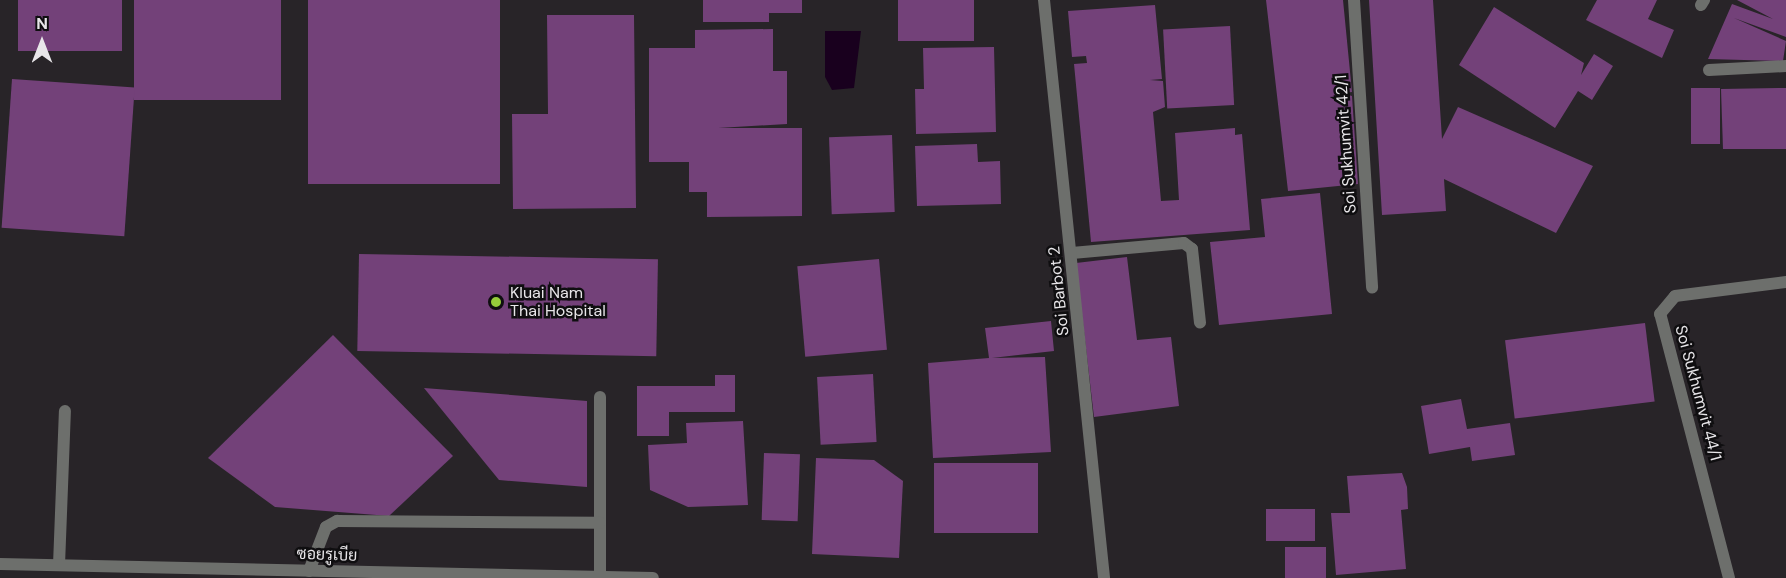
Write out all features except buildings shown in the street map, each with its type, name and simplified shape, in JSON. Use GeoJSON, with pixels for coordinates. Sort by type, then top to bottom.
{"type":"FeatureCollection","features":[{"type":"Feature","properties":{"kind":"street","name":"Soi Barbot 2"},"geometry":{"type":"LineString","coordinates":[[1044,0],[1104,578]]}},
{"type":"Feature","properties":{"kind":"street","name":"Soi Sukhumvit 42/1"},"geometry":{"type":"LineString","coordinates":[[1354,0],[1372,287]]}},
{"type":"Feature","properties":{"kind":"street"},"geometry":{"type":"LineString","coordinates":[[1709,70],[1786,66]]}},
{"type":"Feature","properties":{"kind":"street"},"geometry":{"type":"LineString","coordinates":[[1072,253],[1184,243],[1192,249],[1200,322]]}},
{"type":"Feature","properties":{"kind":"street","name":"Soi Sukhumvit 44/1"},"geometry":{"type":"LineString","coordinates":[[1729,578],[1660,314],[1675,296],[1786,282]]}},
{"type":"Feature","properties":{"kind":"street"},"geometry":{"type":"LineString","coordinates":[[600,397],[600,577]]}},
{"type":"Feature","properties":{"kind":"street"},"geometry":{"type":"LineString","coordinates":[[59,565],[64,411]]}},
{"type":"Feature","properties":{"kind":"street"},"geometry":{"type":"LineString","coordinates":[[309,571],[326,526],[337,521],[600,523]]}},
{"type":"Feature","properties":{"kind":"street","name":"ซอยรูเบีย"},"geometry":{"type":"LineString","coordinates":[[0,564],[470,577],[653,578]]}},
{"type":"Feature","properties":{"kind":"shaded area"},"geometry":{"type":"Polygon","coordinates":[[[825,31],[861,31],[854,88],[832,90],[825,77],[825,31]]]}},
{"type":"Feature","properties":{"kind":"place","name":"Kluai Nam Thai Hospital"},"geometry":{"type":"Point","coordinates":[496,302]}}]}
